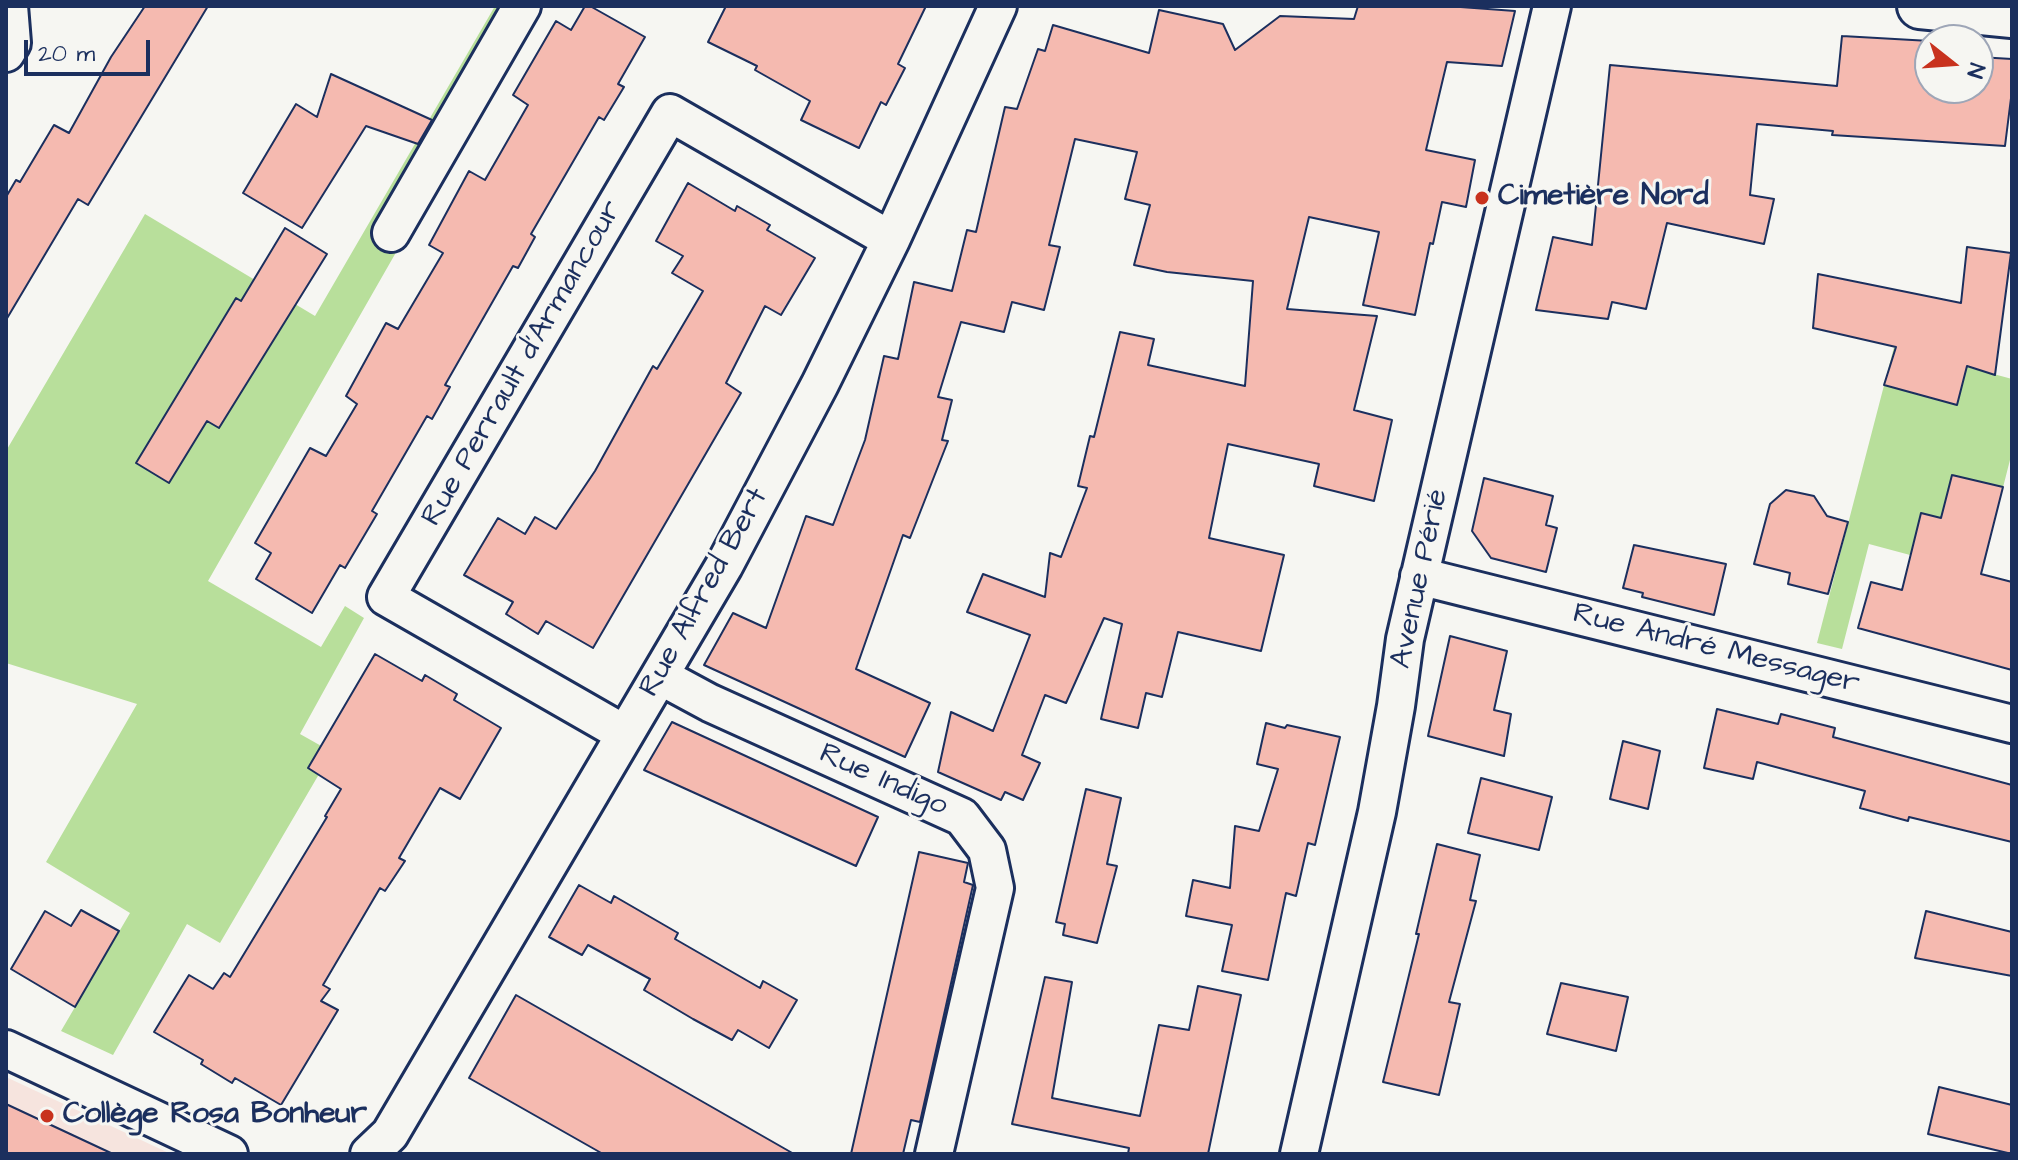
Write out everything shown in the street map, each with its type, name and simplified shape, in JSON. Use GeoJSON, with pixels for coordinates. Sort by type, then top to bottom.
{"type":"FeatureCollection","features":[{"type":"Feature","properties":{"kind":"street"},"geometry":{"type":"LineString","coordinates":[[6,53],[12,43],[9,6]]}},
{"type":"Feature","properties":{"kind":"street"},"geometry":{"type":"LineString","coordinates":[[391,233],[522,6]]}},
{"type":"Feature","properties":{"kind":"street","name":"Rue Alfred Bert"},"geometry":{"type":"LineString","coordinates":[[369,1154],[390,1134],[724,566],[820,384],[891,240],[998,6]]}},
{"type":"Feature","properties":{"kind":"street","name":"Avenue Périé"},"geometry":{"type":"LineString","coordinates":[[1299,1154],[1377,812],[1405,639],[1552,6]]}},
{"type":"Feature","properties":{"kind":"street"},"geometry":{"type":"LineString","coordinates":[[1920,6],[2012,15]]}},
{"type":"Feature","properties":{"kind":"street","name":"Rue Perrault d'Armancour"},"geometry":{"type":"LineString","coordinates":[[625,734],[386,597],[670,113],[891,240]]}},
{"type":"Feature","properties":{"kind":"street","name":"Rue André Messager"},"geometry":{"type":"LineString","coordinates":[[1419,576],[2012,724]]}},
{"type":"Feature","properties":{"kind":"street","name":"Rue Indigo"},"geometry":{"type":"LineString","coordinates":[[660,676],[710,703],[962,817],[987,850],[995,888],[934,1154]]}},
{"type":"Feature","properties":{"kind":"street"},"geometry":{"type":"LineString","coordinates":[[6,1049],[229,1154]]}},
{"type":"Feature","properties":{"kind":"shaded area","name":"Collège Rosa Bonheur"},"geometry":{"type":"Polygon","coordinates":[[[6,1077],[171,1154],[6,1154],[6,1077]]]}},
{"type":"Feature","properties":{"kind":"green space"},"geometry":{"type":"Polygon","coordinates":[[[495,6],[537,6],[208,581],[321,647],[345,606],[364,618],[300,734],[332,752],[220,943],[187,924],[113,1055],[61,1031],[130,913],[46,862],[137,704],[6,663],[6,451],[145,214],[315,316],[495,6]]]}},
{"type":"Feature","properties":{"kind":"green space"},"geometry":{"type":"Polygon","coordinates":[[[1894,347],[2012,379],[2012,452],[1981,574],[1869,544],[1842,649],[1817,643],[1894,347]]]}},
{"type":"Feature","properties":{"kind":"building"},"geometry":{"type":"Polygon","coordinates":[[[145,6],[208,6],[88,205],[78,199],[6,320],[6,197],[16,180],[20,182],[54,125],[69,133],[111,57],[145,6]]]}},
{"type":"Feature","properties":{"kind":"building"},"geometry":{"type":"Polygon","coordinates":[[[585,6],[645,37],[618,84],[624,87],[604,120],[599,117],[531,234],[535,237],[518,268],[513,266],[445,385],[450,387],[432,419],[427,416],[372,511],[377,514],[345,568],[340,565],[312,613],[256,579],[271,553],[255,543],[310,448],[326,456],[357,404],[346,396],[386,323],[398,329],[443,253],[429,245],[469,171],[485,180],[528,105],[513,95],[556,21],[571,30],[585,6]]]}},
{"type":"Feature","properties":{"kind":"building"},"geometry":{"type":"Polygon","coordinates":[[[726,6],[926,6],[898,64],[905,68],[886,105],[881,102],[859,148],[801,120],[810,101],[755,70],[757,66],[708,42],[726,6]]]}},
{"type":"Feature","properties":{"kind":"building"},"geometry":{"type":"Polygon","coordinates":[[[1358,6],[1447,6],[1515,11],[1502,66],[1447,62],[1426,150],[1475,160],[1466,207],[1442,202],[1415,315],[1363,305],[1379,232],[1309,217],[1287,309],[1377,316],[1354,410],[1392,420],[1374,501],[1314,486],[1319,464],[1228,444],[1209,538],[1284,555],[1261,651],[1178,632],[1162,697],[1146,693],[1138,728],[1101,719],[1122,624],[1104,618],[1066,703],[1045,695],[1022,755],[1040,763],[1023,800],[1005,792],[1001,800],[938,772],[951,712],[993,731],[1030,635],[967,612],[983,574],[1045,597],[1050,553],[1061,557],[1087,488],[1078,486],[1090,436],[1094,437],[1120,332],[1154,339],[1148,365],[1245,386],[1253,281],[1167,272],[1134,265],[1150,205],[1125,199],[1137,152],[1075,139],[1049,245],[1060,247],[1044,310],[1012,302],[1004,332],[961,322],[938,397],[952,400],[942,440],[948,441],[910,538],[903,535],[856,669],[930,703],[905,757],[704,665],[733,613],[766,628],[806,516],[833,525],[865,440],[884,356],[898,359],[914,282],[952,291],[967,230],[976,232],[1005,107],[1017,109],[1038,49],[1045,51],[1053,25],[1149,53],[1159,10],[1223,24],[1235,50],[1280,16],[1354,19],[1358,6]]]}},
{"type":"Feature","properties":{"kind":"building"},"geometry":{"type":"Polygon","coordinates":[[[1842,36],[1914,40],[1914,104],[1994,104],[1994,58],[2012,59],[2012,90],[2005,146],[1832,135],[1833,131],[1757,124],[1750,195],[1774,199],[1764,244],[1667,223],[1646,309],[1612,302],[1608,319],[1536,310],[1553,237],[1592,245],[1610,65],[1837,86],[1842,36]]]}},
{"type":"Feature","properties":{"kind":"building"},"geometry":{"type":"Polygon","coordinates":[[[331,74],[432,120],[418,144],[366,126],[302,228],[243,193],[296,104],[317,117],[331,74]]]}},
{"type":"Feature","properties":{"kind":"building"},"geometry":{"type":"Polygon","coordinates":[[[688,183],[735,211],[737,206],[770,225],[767,230],[815,258],[781,315],[765,306],[726,383],[741,393],[593,648],[546,621],[538,634],[506,614],[513,602],[464,575],[498,518],[525,534],[535,517],[556,529],[595,471],[653,366],[657,369],[703,291],[672,273],[683,256],[656,241],[688,183]]]}},
{"type":"Feature","properties":{"kind":"building"},"geometry":{"type":"Polygon","coordinates":[[[285,228],[327,254],[219,428],[207,421],[169,483],[136,463],[236,298],[241,301],[285,228]]]}},
{"type":"Feature","properties":{"kind":"building"},"geometry":{"type":"Polygon","coordinates":[[[1967,247],[2011,253],[1995,375],[1967,366],[1957,405],[1884,385],[1896,347],[1813,328],[1818,274],[1961,303],[1967,247]]]}},
{"type":"Feature","properties":{"kind":"building"},"geometry":{"type":"Polygon","coordinates":[[[1952,475],[2003,487],[1981,574],[2012,582],[2012,670],[1858,628],[1871,582],[1902,590],[1921,513],[1941,518],[1952,475]]]}},
{"type":"Feature","properties":{"kind":"building"},"geometry":{"type":"Polygon","coordinates":[[[1484,478],[1553,496],[1546,525],[1557,528],[1546,572],[1491,558],[1472,531],[1484,478]]]}},
{"type":"Feature","properties":{"kind":"building"},"geometry":{"type":"Polygon","coordinates":[[[1786,490],[1814,496],[1827,516],[1848,522],[1828,594],[1788,584],[1790,573],[1754,564],[1770,504],[1786,490]]]}},
{"type":"Feature","properties":{"kind":"building"},"geometry":{"type":"Polygon","coordinates":[[[1634,545],[1726,564],[1714,615],[1642,597],[1643,593],[1623,588],[1634,545]]]}},
{"type":"Feature","properties":{"kind":"building"},"geometry":{"type":"Polygon","coordinates":[[[1450,636],[1507,651],[1494,710],[1511,714],[1504,756],[1428,736],[1450,636]]]}},
{"type":"Feature","properties":{"kind":"building"},"geometry":{"type":"Polygon","coordinates":[[[375,654],[422,681],[425,675],[457,694],[454,700],[501,728],[460,799],[440,788],[399,858],[405,861],[385,891],[380,888],[323,985],[330,989],[321,1001],[338,1010],[281,1105],[235,1078],[232,1083],[201,1064],[203,1060],[154,1032],[189,975],[213,989],[224,973],[230,977],[327,817],[341,789],[308,768],[375,654]]]}},
{"type":"Feature","properties":{"kind":"building"},"geometry":{"type":"Polygon","coordinates":[[[1717,709],[1778,724],[1781,714],[1835,728],[1833,737],[2012,785],[2012,842],[1860,808],[1865,791],[1757,762],[1753,779],[1704,768],[1717,709]]]}},
{"type":"Feature","properties":{"kind":"building"},"geometry":{"type":"Polygon","coordinates":[[[672,722],[878,817],[856,866],[644,770],[672,722]]]}},
{"type":"Feature","properties":{"kind":"building"},"geometry":{"type":"Polygon","coordinates":[[[1266,723],[1340,737],[1315,845],[1308,843],[1296,896],[1286,893],[1268,980],[1222,971],[1232,925],[1186,916],[1193,880],[1230,888],[1235,826],[1259,831],[1278,769],[1257,764],[1266,723]]]}},
{"type":"Feature","properties":{"kind":"building"},"geometry":{"type":"Polygon","coordinates":[[[1623,741],[1660,751],[1648,809],[1610,799],[1623,741]]]}},
{"type":"Feature","properties":{"kind":"building"},"geometry":{"type":"Polygon","coordinates":[[[1481,778],[1552,797],[1539,850],[1468,833],[1481,778]]]}},
{"type":"Feature","properties":{"kind":"building"},"geometry":{"type":"Polygon","coordinates":[[[1086,789],[1121,798],[1107,864],[1117,866],[1097,943],[1063,935],[1065,924],[1056,922],[1086,789]]]}},
{"type":"Feature","properties":{"kind":"building"},"geometry":{"type":"Polygon","coordinates":[[[1437,844],[1480,855],[1470,900],[1476,901],[1449,1002],[1460,1004],[1439,1095],[1383,1082],[1437,844]]]}},
{"type":"Feature","properties":{"kind":"building"},"geometry":{"type":"Polygon","coordinates":[[[919,852],[968,863],[964,882],[973,885],[920,1122],[911,1120],[903,1154],[851,1154],[919,852]]]}},
{"type":"Feature","properties":{"kind":"building"},"geometry":{"type":"Polygon","coordinates":[[[579,885],[611,903],[614,896],[678,933],[675,939],[760,988],[763,981],[797,1000],[769,1048],[738,1030],[732,1040],[693,1019],[644,990],[650,979],[588,945],[582,955],[549,937],[579,885]]]}},
{"type":"Feature","properties":{"kind":"building"},"geometry":{"type":"Polygon","coordinates":[[[81,910],[119,931],[75,1007],[11,969],[45,911],[71,926],[81,910]]]}},
{"type":"Feature","properties":{"kind":"building"},"geometry":{"type":"Polygon","coordinates":[[[1926,911],[2012,932],[2012,976],[1915,958],[1926,911]]]}},
{"type":"Feature","properties":{"kind":"building"},"geometry":{"type":"Polygon","coordinates":[[[1045,977],[1072,982],[1052,1098],[1140,1116],[1159,1025],[1189,1030],[1198,986],[1241,995],[1208,1154],[1128,1154],[1129,1148],[1012,1124],[1045,977]]]}},
{"type":"Feature","properties":{"kind":"building"},"geometry":{"type":"Polygon","coordinates":[[[1561,983],[1628,997],[1616,1051],[1547,1034],[1561,983]]]}},
{"type":"Feature","properties":{"kind":"building"},"geometry":{"type":"Polygon","coordinates":[[[516,995],[794,1154],[603,1154],[469,1078],[516,995]]]}},
{"type":"Feature","properties":{"kind":"building"},"geometry":{"type":"Polygon","coordinates":[[[1939,1087],[2012,1105],[2012,1154],[1928,1134],[1939,1087]]]}},
{"type":"Feature","properties":{"kind":"building"},"geometry":{"type":"Polygon","coordinates":[[[6,1104],[113,1154],[6,1154],[6,1104]]]}},
{"type":"Feature","properties":{"kind":"place","name":"Cimetière Nord"},"geometry":{"type":"Point","coordinates":[1482,198]}},
{"type":"Feature","properties":{"kind":"place","name":"Collège Rosa Bonheur"},"geometry":{"type":"Point","coordinates":[47,1116]}}]}
